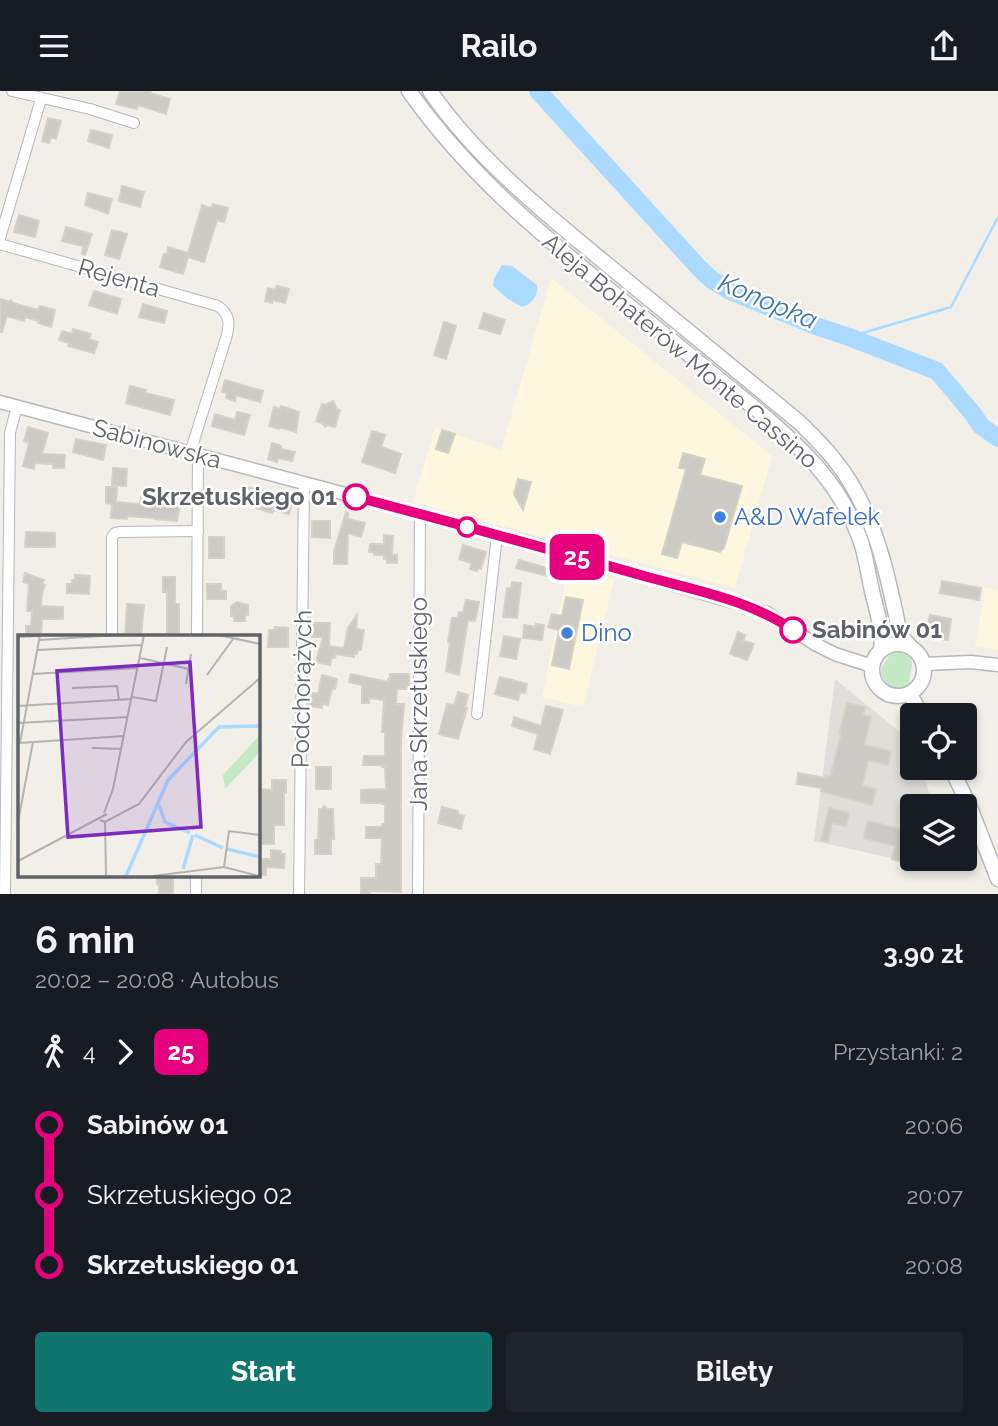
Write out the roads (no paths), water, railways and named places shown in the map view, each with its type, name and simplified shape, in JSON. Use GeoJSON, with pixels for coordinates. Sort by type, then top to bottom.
{"type":"FeatureCollection","features":[{"type":"Feature","properties":{"kind":"main road","name":"Aleja Bohaterów Monte Cassino"},"geometry":{"type":"LineString","coordinates":[[409,91],[466,162],[522,218],[762,414],[795,443],[825,475],[839,494],[861,541],[876,610],[881,649]]}},
{"type":"Feature","properties":{"kind":"main road","name":"Aleja Bohaterów Monte Cassino"},"geometry":{"type":"LineString","coordinates":[[430,91],[479,149],[535,204],[799,422],[834,458],[852,485],[871,523],[885,567],[899,630],[909,645]]}},
{"type":"Feature","properties":{"kind":"main road"},"geometry":{"type":"LineString","coordinates":[[895,643],[909,645],[921,656],[924,664],[925,673],[917,689],[910,694],[894,696],[879,689],[874,682],[872,666],[877,654],[881,649],[895,643]]}},
{"type":"Feature","properties":{"kind":"main road"},"geometry":{"type":"LineString","coordinates":[[910,694],[915,703]]}},
{"type":"Feature","properties":{"kind":"main road"},"geometry":{"type":"LineString","coordinates":[[957,780],[998,879]]}},
{"type":"Feature","properties":{"kind":"street"},"geometry":{"type":"LineString","coordinates":[[12,91],[90,109],[134,123]]}},
{"type":"Feature","properties":{"kind":"street"},"geometry":{"type":"LineString","coordinates":[[0,238],[41,99]]}},
{"type":"Feature","properties":{"kind":"street","name":"Rejenta"},"geometry":{"type":"LineString","coordinates":[[0,244],[218,306],[227,315],[229,323],[194,454]]}},
{"type":"Feature","properties":{"kind":"street","name":"Sabinowska"},"geometry":{"type":"LineString","coordinates":[[0,402],[420,514],[734,602],[767,614],[825,649],[872,666]]}},
{"type":"Feature","properties":{"kind":"street"},"geometry":{"type":"LineString","coordinates":[[5,894],[2,868],[5,495],[10,433],[18,406]]}},
{"type":"Feature","properties":{"kind":"street"},"geometry":{"type":"LineString","coordinates":[[194,454],[198,531],[197,635]]}},
{"type":"Feature","properties":{"kind":"street","name":"Podchorążych"},"geometry":{"type":"LineString","coordinates":[[299,894],[304,483]]}},
{"type":"Feature","properties":{"kind":"street","name":"Jana Skrzetuskiego"},"geometry":{"type":"LineString","coordinates":[[418,894],[420,514]]}},
{"type":"Feature","properties":{"kind":"street"},"geometry":{"type":"LineString","coordinates":[[112,635],[112,537],[115,533],[198,531]]}},
{"type":"Feature","properties":{"kind":"street"},"geometry":{"type":"LineString","coordinates":[[477,713],[497,535]]}},
{"type":"Feature","properties":{"kind":"street"},"geometry":{"type":"LineString","coordinates":[[924,664],[971,662],[998,665]]}},
{"type":"Feature","properties":{"kind":"water"},"geometry":{"type":"Polygon","coordinates":[[[502,265],[512,266],[537,285],[536,295],[529,304],[522,307],[493,286],[502,265]]]}},
{"type":"Feature","properties":{"kind":"waterway","name":"Konopka"},"geometry":{"type":"LineString","coordinates":[[538,91],[712,280],[730,291],[816,326],[937,371],[981,426],[998,438]]}},
{"type":"Feature","properties":{"kind":"waterway"},"geometry":{"type":"LineString","coordinates":[[849,337],[951,307],[998,217]]}},
{"type":"Feature","properties":{"kind":"place","name":"Skrzetuskiego 01"},"geometry":{"type":"Point","coordinates":[356,497]}},
{"type":"Feature","properties":{"kind":"place","name":"A&D Wafelek"},"geometry":{"type":"Point","coordinates":[720,517]}},
{"type":"Feature","properties":{"kind":"place","name":"Sabinów 01"},"geometry":{"type":"Point","coordinates":[793,630]}},
{"type":"Feature","properties":{"kind":"place","name":"Dino"},"geometry":{"type":"Point","coordinates":[567,633]}}]}
